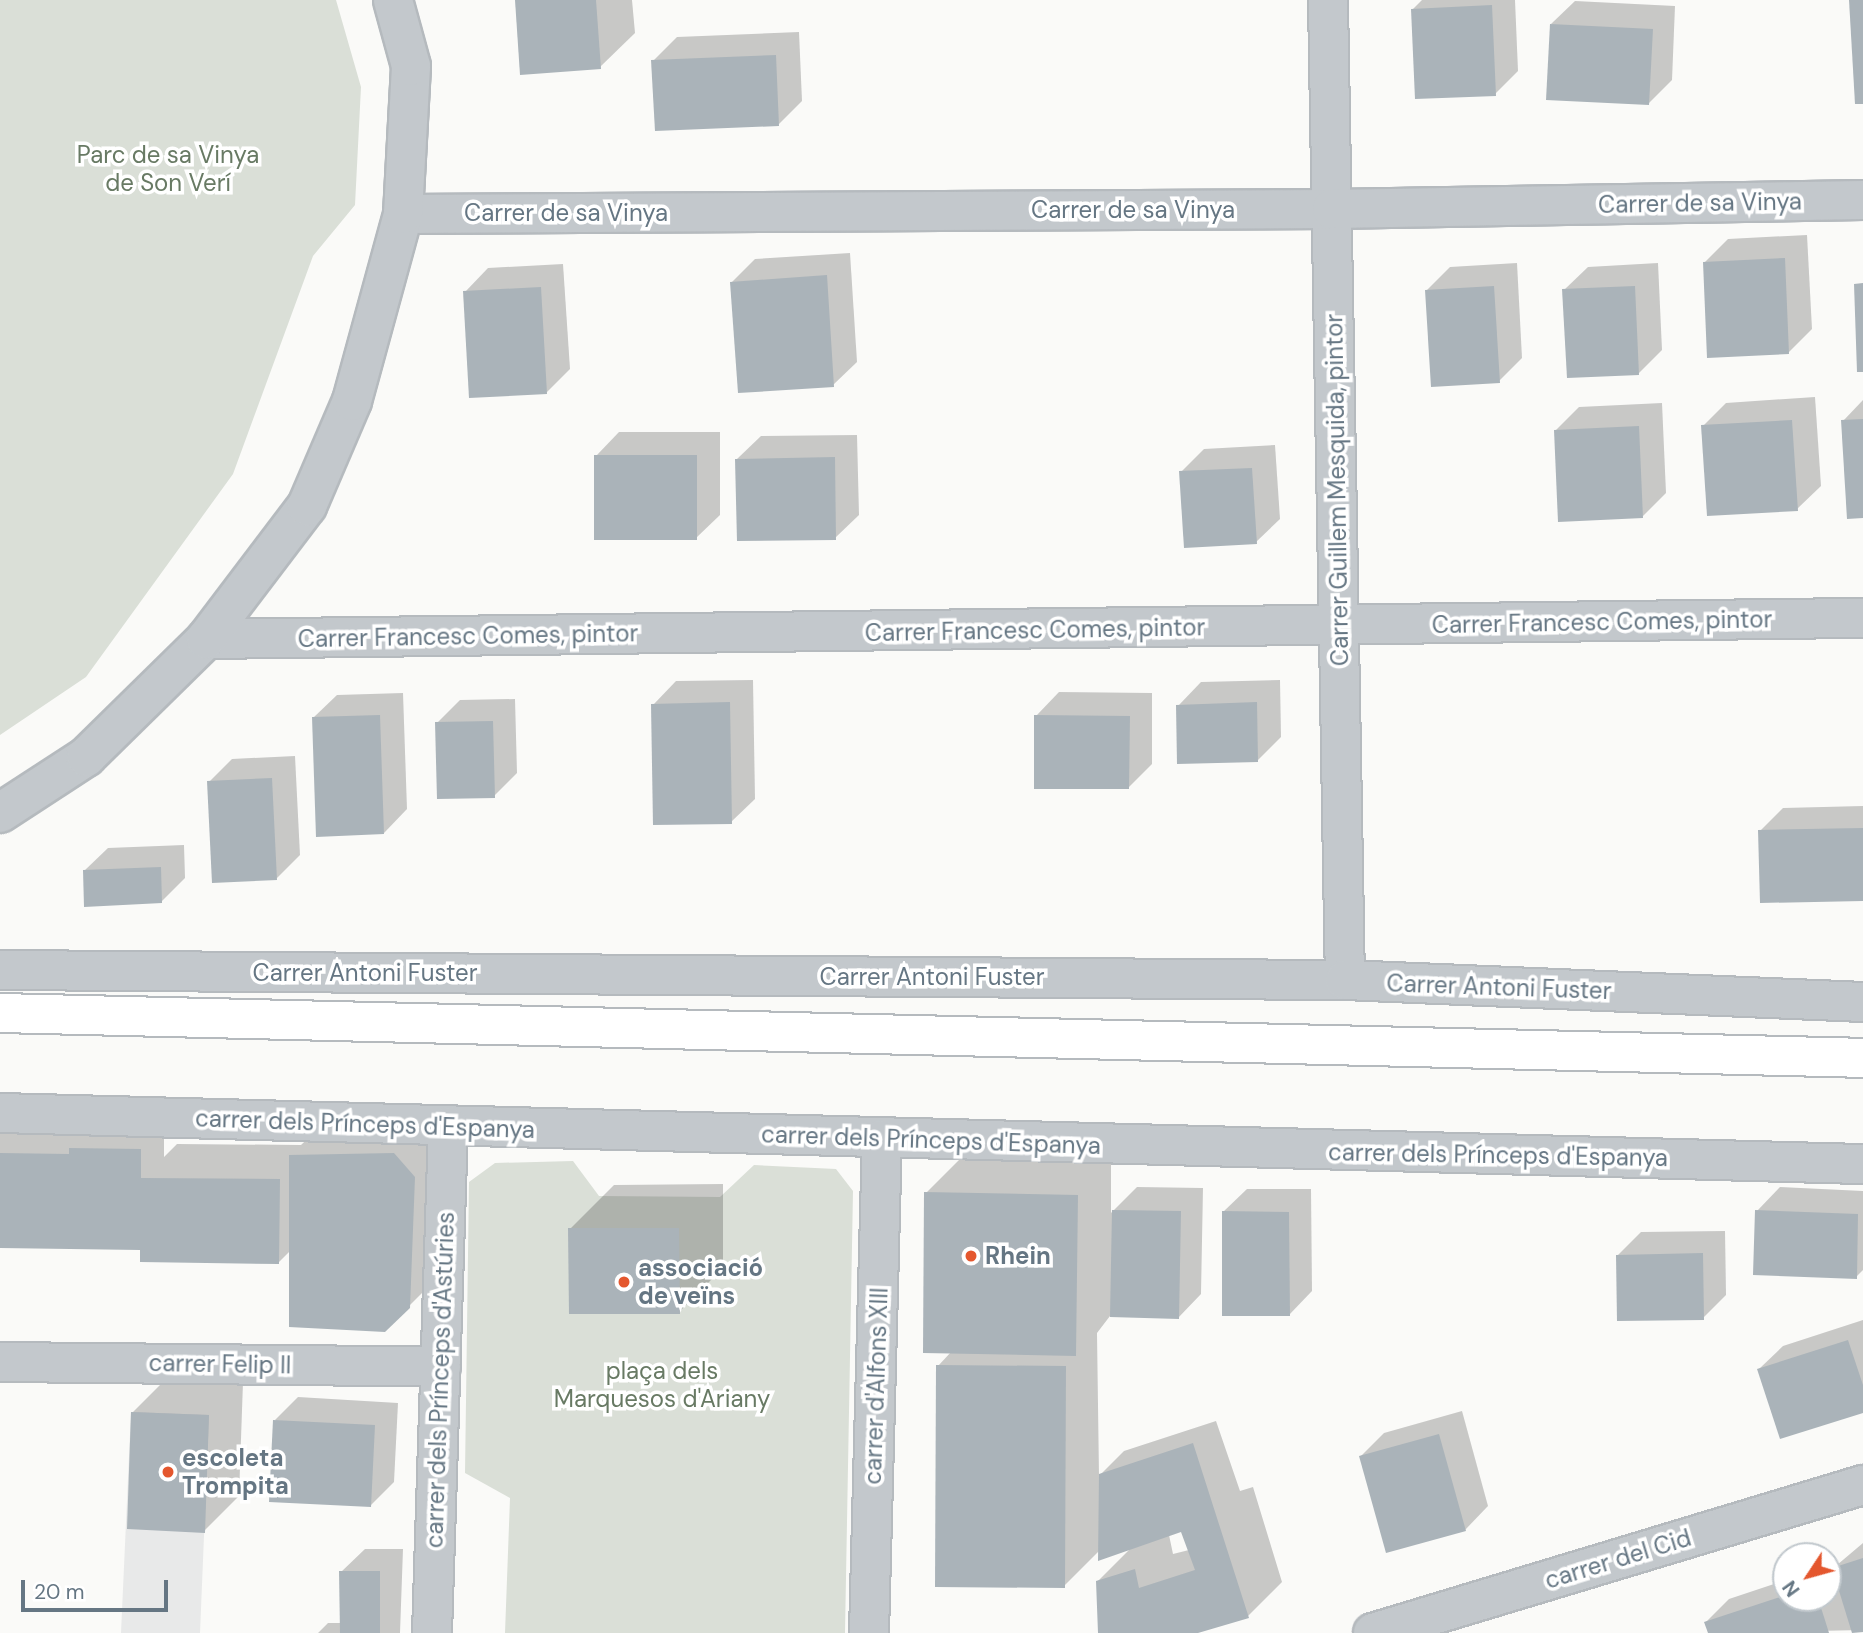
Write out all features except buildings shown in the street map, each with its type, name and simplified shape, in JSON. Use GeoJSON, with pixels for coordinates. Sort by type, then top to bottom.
{"type":"FeatureCollection","features":[{"type":"Feature","properties":{"kind":"main road"},"geometry":{"type":"LineString","coordinates":[[0,1013],[1863,1058]]}},
{"type":"Feature","properties":{"kind":"street"},"geometry":{"type":"LineString","coordinates":[[0,813],[86,757],[206,639],[307,506],[352,401],[403,214],[411,66],[393,0]]}},
{"type":"Feature","properties":{"kind":"street","name":"Carrer Guillem Mesquida, pintor"},"geometry":{"type":"LineString","coordinates":[[1328,0],[1345,981]]}},
{"type":"Feature","properties":{"kind":"street","name":"Carrer de sa Vinya"},"geometry":{"type":"LineString","coordinates":[[403,214],[1332,209],[1863,200]]}},
{"type":"Feature","properties":{"kind":"street","name":"Carrer Francesc Comes, pintor"},"geometry":{"type":"LineString","coordinates":[[206,639],[1863,618]]}},
{"type":"Feature","properties":{"kind":"street","name":"Carrer Antoni Fuster"},"geometry":{"type":"LineString","coordinates":[[0,970],[1345,981],[1863,1002]]}},
{"type":"Feature","properties":{"kind":"street","name":"carrer dels Prínceps d'Espanya"},"geometry":{"type":"LineString","coordinates":[[0,1113],[1863,1164]]}},
{"type":"Feature","properties":{"kind":"street","name":"carrer dels Prínceps d'Astúries"},"geometry":{"type":"LineString","coordinates":[[432,1633],[447,1126]]}},
{"type":"Feature","properties":{"kind":"street","name":"carrer d'Alfons XIII"},"geometry":{"type":"LineString","coordinates":[[869,1633],[882,1139]]}},
{"type":"Feature","properties":{"kind":"street","name":"carrer Felip II"},"geometry":{"type":"LineString","coordinates":[[0,1362],[441,1367]]}},
{"type":"Feature","properties":{"kind":"street","name":"carrer del Cid"},"geometry":{"type":"LineString","coordinates":[[1373,1633],[1863,1485]]}},
{"type":"Feature","properties":{"kind":"shaded area","name":"escoleta Trompita"},"geometry":{"type":"Polygon","coordinates":[[[131,1412],[209,1415],[200,1633],[121,1633],[131,1412]]]}},
{"type":"Feature","properties":{"kind":"green space","name":"Parc de sa Vinya de Son Verí"},"geometry":{"type":"Polygon","coordinates":[[[0,0],[336,0],[361,87],[355,205],[313,256],[233,474],[86,677],[0,735],[0,0]]]}},
{"type":"Feature","properties":{"kind":"green space","name":"plaça dels Marquesos d'Ariany"},"geometry":{"type":"Polygon","coordinates":[[[573,1161],[599,1196],[720,1197],[754,1165],[836,1169],[853,1191],[845,1633],[505,1633],[510,1498],[465,1473],[469,1182],[495,1163],[573,1161]]]}},
{"type":"Feature","properties":{"kind":"place","name":"Rhein"},"geometry":{"type":"Point","coordinates":[971,1256]}},
{"type":"Feature","properties":{"kind":"place","name":"associació de veïns"},"geometry":{"type":"Point","coordinates":[624,1282]}},
{"type":"Feature","properties":{"kind":"place","name":"escoleta Trompita"},"geometry":{"type":"Point","coordinates":[168,1472]}}]}
